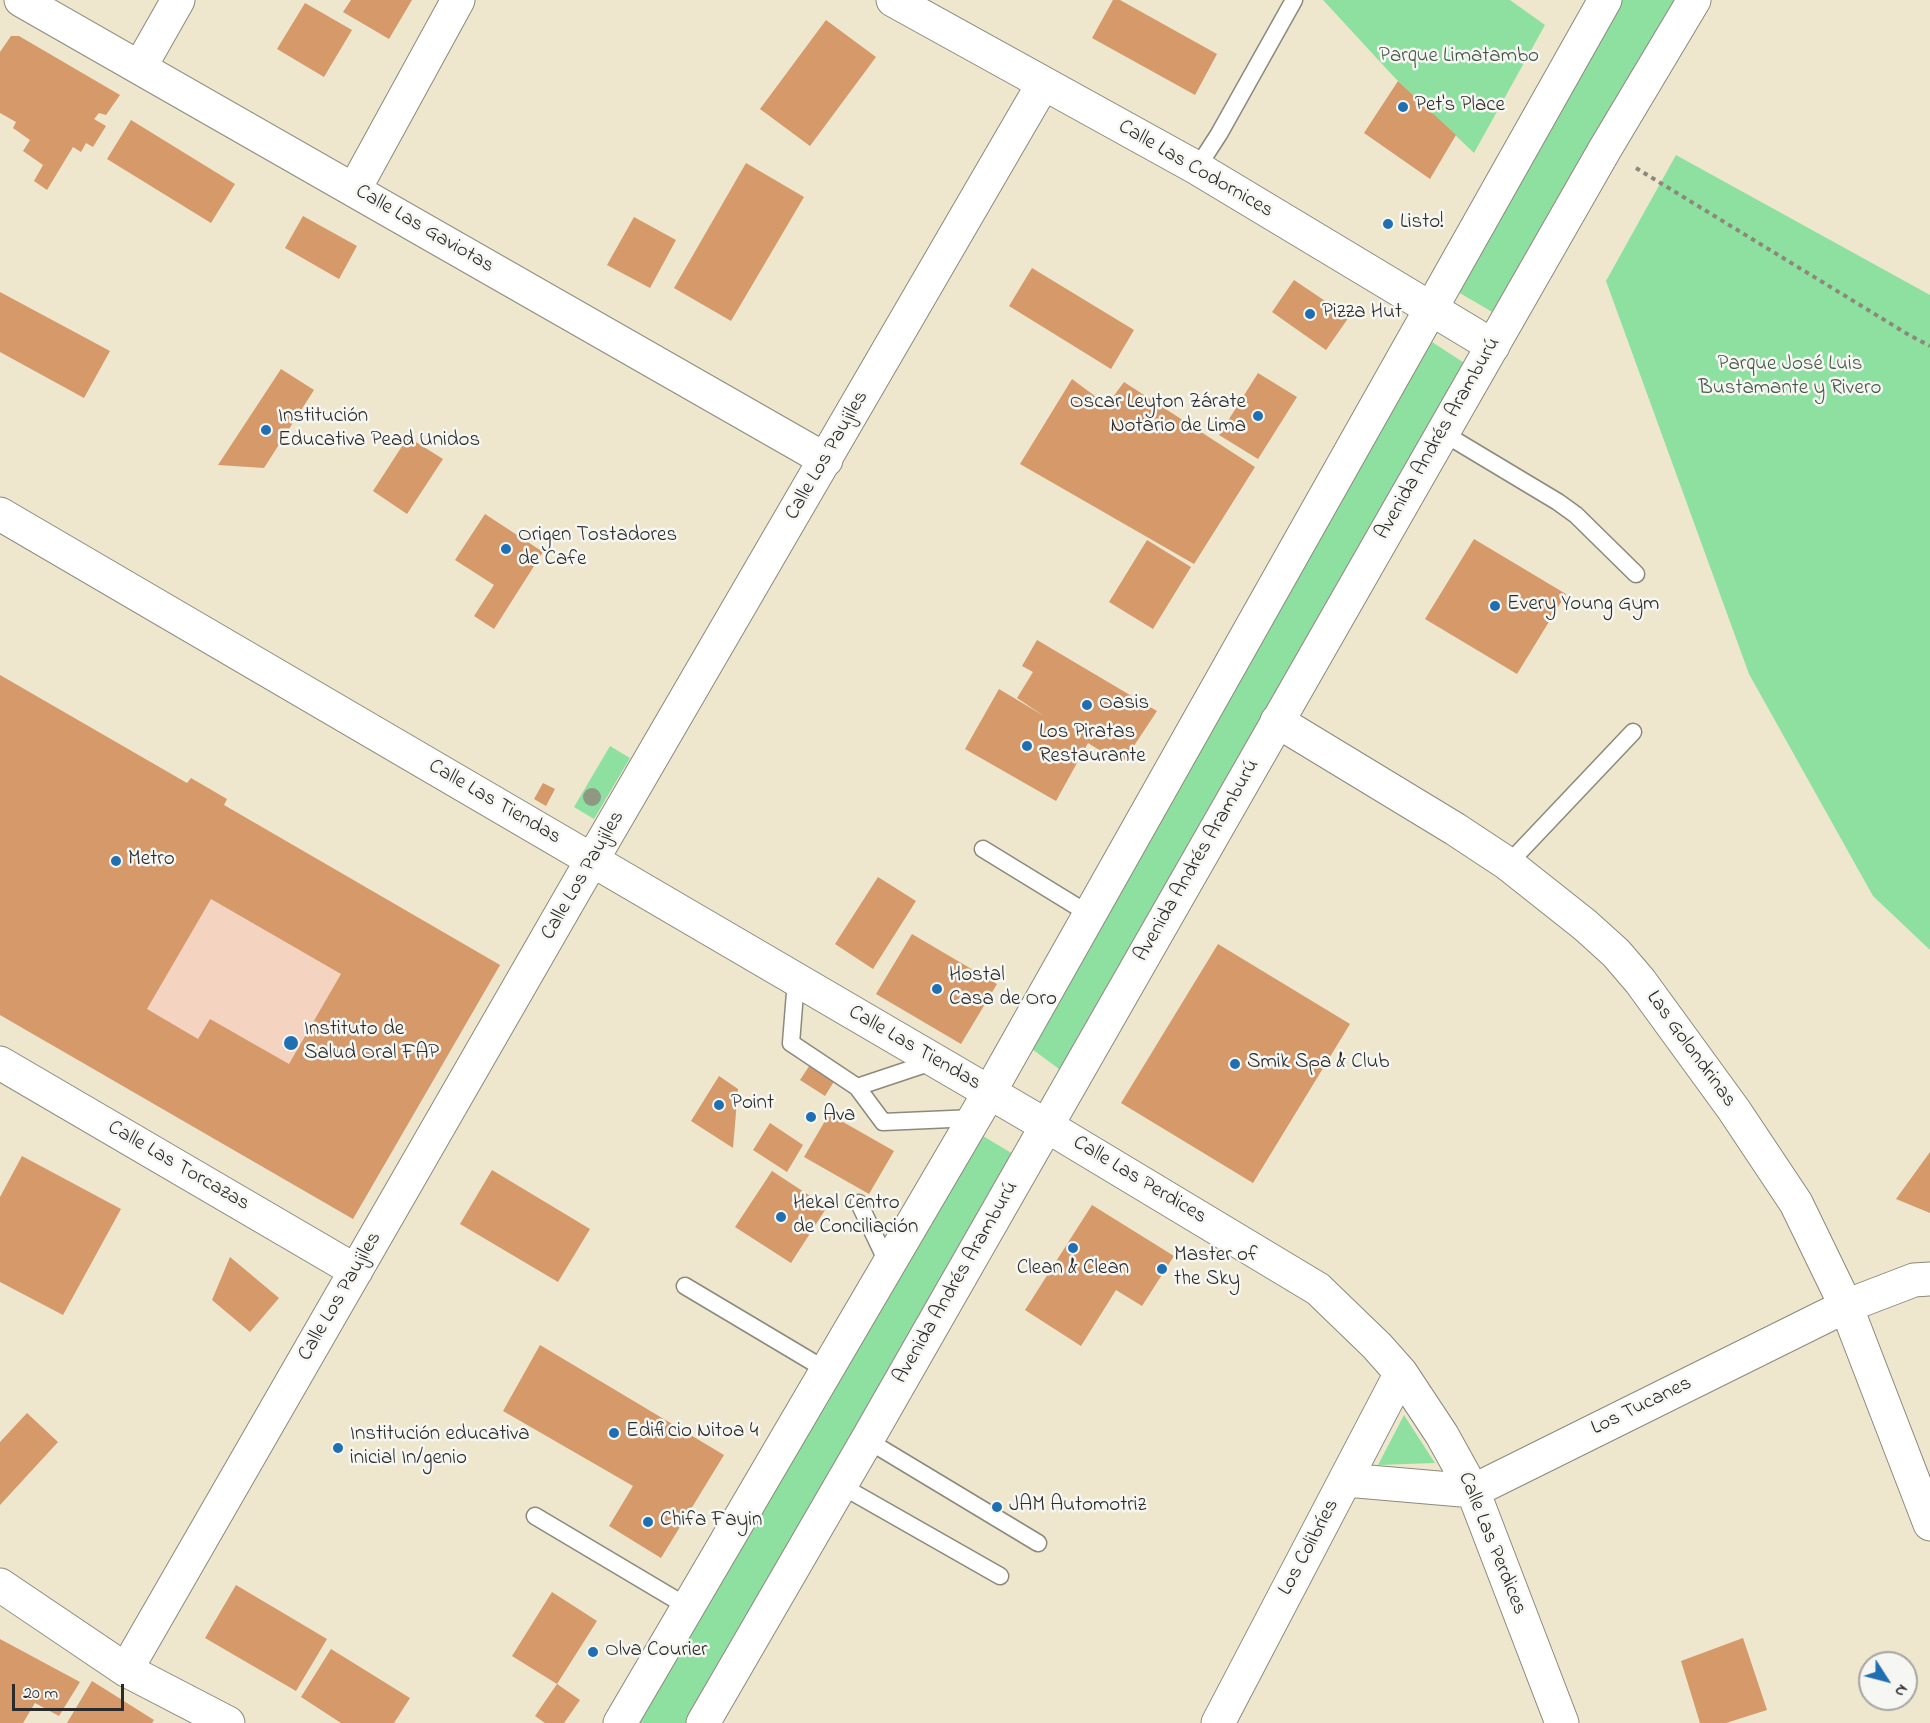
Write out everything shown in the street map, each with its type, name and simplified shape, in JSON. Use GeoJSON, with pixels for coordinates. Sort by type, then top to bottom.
{"type":"FeatureCollection","features":[{"type":"Feature","properties":{"kind":"street","name":"Calle Las Gaviotas"},"geometry":{"type":"LineString","coordinates":[[21,0],[826,460]]}},
{"type":"Feature","properties":{"kind":"street"},"geometry":{"type":"LineString","coordinates":[[140,68],[178,0]]}},
{"type":"Feature","properties":{"kind":"street"},"geometry":{"type":"LineString","coordinates":[[354,190],[458,0]]}},
{"type":"Feature","properties":{"kind":"street","name":"Calle Las Codornices"},"geometry":{"type":"LineString","coordinates":[[893,0],[1197,168],[1493,346]]}},
{"type":"Feature","properties":{"kind":"street"},"geometry":{"type":"LineString","coordinates":[[620,1723],[981,1105],[1605,0]]}},
{"type":"Feature","properties":{"kind":"street","name":"Avenida Andrés Aramburú"},"geometry":{"type":"LineString","coordinates":[[703,1723],[1605,149],[1694,0]]}},
{"type":"Feature","properties":{"kind":"street","name":"Calle Los Paujiles"},"geometry":{"type":"LineString","coordinates":[[126,1670],[592,860],[1043,84]]}},
{"type":"Feature","properties":{"kind":"street","name":"Calle Las Tiendas"},"geometry":{"type":"LineString","coordinates":[[0,514],[935,1061],[981,1105]]}},
{"type":"Feature","properties":{"kind":"street","name":"Las Golondrinas"},"geometry":{"type":"LineString","coordinates":[[1277,721],[1455,829],[1508,864],[1551,896],[1616,953],[1640,981],[1734,1110],[1796,1203],[1846,1306],[1930,1524]]}},
{"type":"Feature","properties":{"kind":"street","name":"Calle Las Torcazas"},"geometry":{"type":"LineString","coordinates":[[0,1063],[356,1271]]}},
{"type":"Feature","properties":{"kind":"street","name":"Calle Las Perdices"},"geometry":{"type":"LineString","coordinates":[[981,1105],[1047,1126],[1318,1290],[1370,1338],[1401,1373],[1442,1436],[1473,1491],[1562,1723]]}},
{"type":"Feature","properties":{"kind":"street","name":"Los Tucanes"},"geometry":{"type":"LineString","coordinates":[[1473,1491],[1846,1306],[1914,1280],[1930,1279]]}},
{"type":"Feature","properties":{"kind":"street","name":"Los Colibríes"},"geometry":{"type":"LineString","coordinates":[[1218,1723],[1401,1373]]}},
{"type":"Feature","properties":{"kind":"street"},"geometry":{"type":"LineString","coordinates":[[1346,1480],[1473,1491]]}},
{"type":"Feature","properties":{"kind":"street"},"geometry":{"type":"LineString","coordinates":[[0,1585],[126,1670],[228,1723]]}},
{"type":"Feature","properties":{"kind":"lane"},"geometry":{"type":"LineString","coordinates":[[1197,168],[1220,134],[1294,0]]}},
{"type":"Feature","properties":{"kind":"lane"},"geometry":{"type":"LineString","coordinates":[[1443,433],[1567,509],[1636,574]]}},
{"type":"Feature","properties":{"kind":"lane"},"geometry":{"type":"LineString","coordinates":[[1508,864],[1633,732]]}},
{"type":"Feature","properties":{"kind":"lane"},"geometry":{"type":"LineString","coordinates":[[982,849],[1089,914]]}},
{"type":"Feature","properties":{"kind":"lane"},"geometry":{"type":"LineString","coordinates":[[796,980],[791,1043],[857,1087],[883,1122],[981,1105]]}},
{"type":"Feature","properties":{"kind":"lane"},"geometry":{"type":"LineString","coordinates":[[857,1087],[935,1061]]}},
{"type":"Feature","properties":{"kind":"lane"},"geometry":{"type":"LineString","coordinates":[[859,1203],[888,1264]]}},
{"type":"Feature","properties":{"kind":"lane"},"geometry":{"type":"LineString","coordinates":[[685,1286],[826,1370]]}},
{"type":"Feature","properties":{"kind":"lane"},"geometry":{"type":"LineString","coordinates":[[867,1440],[1038,1543]]}},
{"type":"Feature","properties":{"kind":"lane"},"geometry":{"type":"LineString","coordinates":[[840,1485],[1000,1576]]}},
{"type":"Feature","properties":{"kind":"lane"},"geometry":{"type":"LineString","coordinates":[[534,1516],[688,1607]]}},
{"type":"Feature","properties":{"kind":"path"},"geometry":{"type":"LineString","coordinates":[[1605,149],[1908,335],[1930,346]]}},
{"type":"Feature","properties":{"kind":"shaded area","name":"Instituto de Salud Oral FAP"},"geometry":{"type":"Polygon","coordinates":[[[255,823],[500,965],[353,1219],[107,1077],[255,823]]]}},
{"type":"Feature","properties":{"kind":"green space","name":"Parque Limatambo"},"geometry":{"type":"Polygon","coordinates":[[[1323,0],[1510,0],[1545,25],[1474,153],[1395,78],[1323,0]]]}},
{"type":"Feature","properties":{"kind":"green space"},"geometry":{"type":"Polygon","coordinates":[[[1622,0],[1678,0],[1499,316],[1458,292],[1622,0]]]}},
{"type":"Feature","properties":{"kind":"green space","name":"Parque José Luis Bustamante y Rivero"},"geometry":{"type":"Polygon","coordinates":[[[1676,155],[1930,295],[1930,950],[1873,896],[1749,674],[1606,281],[1676,155]]]}},
{"type":"Feature","properties":{"kind":"green space"},"geometry":{"type":"Polygon","coordinates":[[[1429,340],[1472,368],[1067,1075],[1032,1049],[1429,340]]]}},
{"type":"Feature","properties":{"kind":"green space"},"geometry":{"type":"Polygon","coordinates":[[[610,746],[630,758],[594,819],[574,807],[610,746]]]}},
{"type":"Feature","properties":{"kind":"green space"},"geometry":{"type":"Polygon","coordinates":[[[978,1133],[1013,1154],[689,1723],[636,1723],[978,1133]]]}},
{"type":"Feature","properties":{"kind":"green space"},"geometry":{"type":"Polygon","coordinates":[[[1404,1415],[1435,1463],[1378,1465],[1404,1415]]]}},
{"type":"Feature","properties":{"kind":"building"},"geometry":{"type":"Polygon","coordinates":[[[351,0],[412,0],[389,39],[343,12],[351,0]]]}},
{"type":"Feature","properties":{"kind":"building"},"geometry":{"type":"Polygon","coordinates":[[[1113,0],[1120,0],[1217,54],[1195,95],[1092,38],[1113,0]]]}},
{"type":"Feature","properties":{"kind":"building"},"geometry":{"type":"Polygon","coordinates":[[[305,3],[352,30],[324,77],[277,49],[305,3]]]}},
{"type":"Feature","properties":{"kind":"building"},"geometry":{"type":"Polygon","coordinates":[[[826,20],[876,57],[810,146],[760,109],[826,20]]]}},
{"type":"Feature","properties":{"kind":"building"},"geometry":{"type":"Polygon","coordinates":[[[11,36],[19,36],[120,95],[106,115],[99,113],[94,119],[106,126],[93,147],[86,143],[81,152],[73,147],[47,190],[34,181],[43,165],[23,151],[30,140],[13,128],[16,122],[0,113],[0,52],[11,36]]]}},
{"type":"Feature","properties":{"kind":"building","name":"Pet's Place"},"geometry":{"type":"Polygon","coordinates":[[[1398,81],[1456,135],[1430,179],[1364,133],[1398,81]]]}},
{"type":"Feature","properties":{"kind":"building"},"geometry":{"type":"Polygon","coordinates":[[[131,120],[235,184],[211,223],[107,159],[131,120]]]}},
{"type":"Feature","properties":{"kind":"building"},"geometry":{"type":"Polygon","coordinates":[[[746,163],[804,197],[731,321],[674,288],[746,163]]]}},
{"type":"Feature","properties":{"kind":"building"},"geometry":{"type":"Polygon","coordinates":[[[303,216],[357,246],[339,279],[285,248],[303,216]]]}},
{"type":"Feature","properties":{"kind":"building"},"geometry":{"type":"Polygon","coordinates":[[[634,217],[676,240],[650,288],[607,265],[634,217]]]}},
{"type":"Feature","properties":{"kind":"building"},"geometry":{"type":"Polygon","coordinates":[[[1032,268],[1134,330],[1111,369],[1009,306],[1032,268]]]}},
{"type":"Feature","properties":{"kind":"building","name":"Pizza Hut"},"geometry":{"type":"Polygon","coordinates":[[[1294,280],[1349,317],[1326,350],[1272,312],[1294,280]]]}},
{"type":"Feature","properties":{"kind":"building"},"geometry":{"type":"Polygon","coordinates":[[[0,292],[110,351],[84,398],[0,352],[0,292]]]}},
{"type":"Feature","properties":{"kind":"building"},"geometry":{"type":"Polygon","coordinates":[[[281,369],[314,390],[264,468],[218,465],[281,369]]]}},
{"type":"Feature","properties":{"kind":"building","name":"Oscar Leyton Zárate Notario de Lima"},"geometry":{"type":"Polygon","coordinates":[[[1258,373],[1297,397],[1258,459],[1219,435],[1258,373]]]}},
{"type":"Feature","properties":{"kind":"building"},"geometry":{"type":"Polygon","coordinates":[[[1072,379],[1107,405],[1124,382],[1255,467],[1194,564],[1020,464],[1072,379]]]}},
{"type":"Feature","properties":{"kind":"building"},"geometry":{"type":"Polygon","coordinates":[[[408,437],[443,459],[407,514],[373,491],[408,437]]]}},
{"type":"Feature","properties":{"kind":"building"},"geometry":{"type":"Polygon","coordinates":[[[485,514],[543,552],[494,629],[474,616],[494,585],[455,560],[485,514]]]}},
{"type":"Feature","properties":{"kind":"building","name":"Every Young Gym"},"geometry":{"type":"Polygon","coordinates":[[[1474,539],[1566,594],[1517,674],[1425,619],[1474,539]]]}},
{"type":"Feature","properties":{"kind":"building"},"geometry":{"type":"Polygon","coordinates":[[[1147,540],[1191,567],[1153,629],[1109,602],[1147,540]]]}},
{"type":"Feature","properties":{"kind":"building"},"geometry":{"type":"Polygon","coordinates":[[[1037,640],[1157,711],[1122,764],[1088,743],[1056,801],[965,749],[999,689],[1044,716],[1017,698],[1033,672],[1022,666],[1037,640]]]}},
{"type":"Feature","properties":{"kind":"building"},"geometry":{"type":"Polygon","coordinates":[[[0,675],[187,783],[191,778],[227,799],[224,805],[500,965],[353,1219],[0,1015],[0,675]],[[211,899],[147,1009],[198,1039],[210,1019],[289,1064],[341,974],[211,899]]]}},
{"type":"Feature","properties":{"kind":"building"},"geometry":{"type":"Polygon","coordinates":[[[543,783],[555,789],[546,806],[534,799],[543,783]]]}},
{"type":"Feature","properties":{"kind":"building"},"geometry":{"type":"Polygon","coordinates":[[[878,877],[916,901],[873,969],[835,944],[878,877]]]}},
{"type":"Feature","properties":{"kind":"building","name":"Hostal Casa de Oro"},"geometry":{"type":"Polygon","coordinates":[[[912,934],[997,984],[961,1044],[876,994],[912,934]]]}},
{"type":"Feature","properties":{"kind":"building","name":"Smik Spa & Club"},"geometry":{"type":"Polygon","coordinates":[[[1218,944],[1350,1024],[1253,1183],[1121,1103],[1218,944]]]}},
{"type":"Feature","properties":{"kind":"building"},"geometry":{"type":"Polygon","coordinates":[[[819,1051],[843,1067],[825,1096],[800,1080],[819,1051]]]}},
{"type":"Feature","properties":{"kind":"building","name":"Point"},"geometry":{"type":"Polygon","coordinates":[[[719,1076],[738,1089],[733,1148],[691,1121],[719,1076]]]}},
{"type":"Feature","properties":{"kind":"building"},"geometry":{"type":"Polygon","coordinates":[[[829,1114],[894,1151],[869,1194],[804,1157],[829,1114]]]}},
{"type":"Feature","properties":{"kind":"building"},"geometry":{"type":"Polygon","coordinates":[[[770,1123],[803,1145],[787,1172],[753,1150],[770,1123]]]}},
{"type":"Feature","properties":{"kind":"building"},"geometry":{"type":"Polygon","coordinates":[[[1930,1152],[1930,1213],[1896,1199],[1930,1152]]]}},
{"type":"Feature","properties":{"kind":"building"},"geometry":{"type":"Polygon","coordinates":[[[22,1156],[121,1209],[63,1315],[0,1282],[0,1197],[22,1156]]]}},
{"type":"Feature","properties":{"kind":"building"},"geometry":{"type":"Polygon","coordinates":[[[492,1170],[590,1229],[558,1282],[460,1224],[492,1170]]]}},
{"type":"Feature","properties":{"kind":"building","name":"Hekal Centro de Conciliación"},"geometry":{"type":"Polygon","coordinates":[[[772,1171],[827,1207],[791,1263],[735,1227],[772,1171]]]}},
{"type":"Feature","properties":{"kind":"building"},"geometry":{"type":"Polygon","coordinates":[[[1092,1205],[1174,1256],[1142,1306],[1116,1290],[1081,1346],[1025,1310],[1092,1205]]]}},
{"type":"Feature","properties":{"kind":"building"},"geometry":{"type":"Polygon","coordinates":[[[230,1257],[279,1298],[250,1332],[212,1300],[230,1257]]]}},
{"type":"Feature","properties":{"kind":"building","name":"Edificio Nitoa 4"},"geometry":{"type":"Polygon","coordinates":[[[540,1345],[724,1455],[661,1558],[609,1526],[633,1486],[503,1411],[540,1345]]]}},
{"type":"Feature","properties":{"kind":"building"},"geometry":{"type":"Polygon","coordinates":[[[27,1413],[58,1442],[0,1505],[0,1442],[27,1413]]]}},
{"type":"Feature","properties":{"kind":"building"},"geometry":{"type":"Polygon","coordinates":[[[236,1585],[327,1639],[296,1691],[205,1638],[236,1585]]]}},
{"type":"Feature","properties":{"kind":"building"},"geometry":{"type":"Polygon","coordinates":[[[552,1592],[597,1621],[557,1684],[512,1656],[552,1592]]]}},
{"type":"Feature","properties":{"kind":"building"},"geometry":{"type":"Polygon","coordinates":[[[1743,1638],[1767,1710],[1726,1723],[1700,1723],[1681,1661],[1743,1638]]]}},
{"type":"Feature","properties":{"kind":"building"},"geometry":{"type":"Polygon","coordinates":[[[0,1639],[80,1682],[59,1716],[35,1703],[23,1723],[0,1723],[0,1639]]]}},
{"type":"Feature","properties":{"kind":"building"},"geometry":{"type":"Polygon","coordinates":[[[331,1649],[410,1698],[394,1723],[341,1723],[301,1697],[331,1649]]]}},
{"type":"Feature","properties":{"kind":"building"},"geometry":{"type":"Polygon","coordinates":[[[92,1681],[154,1720],[152,1723],[67,1723],[92,1681]]]}},
{"type":"Feature","properties":{"kind":"building"},"geometry":{"type":"Polygon","coordinates":[[[557,1684],[580,1700],[564,1723],[545,1723],[535,1716],[557,1684]]]}},
{"type":"Feature","properties":{"kind":"place","name":"Pet's Place"},"geometry":{"type":"Point","coordinates":[1403,107]}},
{"type":"Feature","properties":{"kind":"place","name":"Listo!"},"geometry":{"type":"Point","coordinates":[1388,224]}},
{"type":"Feature","properties":{"kind":"place","name":"Pizza Hut"},"geometry":{"type":"Point","coordinates":[1310,314]}},
{"type":"Feature","properties":{"kind":"place","name":"Oscar Leyton Zárate Notario de Lima"},"geometry":{"type":"Point","coordinates":[1258,416]}},
{"type":"Feature","properties":{"kind":"place","name":"Institución Educativa Pead Unidos"},"geometry":{"type":"Point","coordinates":[266,430]}},
{"type":"Feature","properties":{"kind":"place","name":"Origen Tostadores de Cafe"},"geometry":{"type":"Point","coordinates":[506,549]}},
{"type":"Feature","properties":{"kind":"place","name":"Every Young Gym"},"geometry":{"type":"Point","coordinates":[1495,606]}},
{"type":"Feature","properties":{"kind":"place","name":"Oasis"},"geometry":{"type":"Point","coordinates":[1087,705]}},
{"type":"Feature","properties":{"kind":"place","name":"Los Piratas Restaurante"},"geometry":{"type":"Point","coordinates":[1027,746]}},
{"type":"Feature","properties":{"kind":"place","name":"Metro"},"geometry":{"type":"Point","coordinates":[116,861]}},
{"type":"Feature","properties":{"kind":"place","name":"Hostal Casa de Oro"},"geometry":{"type":"Point","coordinates":[937,989]}},
{"type":"Feature","properties":{"kind":"place","name":"Instituto de Salud Oral FAP"},"geometry":{"type":"Point","coordinates":[291,1043]}},
{"type":"Feature","properties":{"kind":"place","name":"Smik Spa & Club"},"geometry":{"type":"Point","coordinates":[1235,1064]}},
{"type":"Feature","properties":{"kind":"place","name":"Point"},"geometry":{"type":"Point","coordinates":[719,1105]}},
{"type":"Feature","properties":{"kind":"place","name":"Ava"},"geometry":{"type":"Point","coordinates":[811,1117]}},
{"type":"Feature","properties":{"kind":"place","name":"Hekal Centro de Conciliación"},"geometry":{"type":"Point","coordinates":[781,1217]}},
{"type":"Feature","properties":{"kind":"place","name":"Clean & Clean"},"geometry":{"type":"Point","coordinates":[1073,1248]}},
{"type":"Feature","properties":{"kind":"place","name":"Master of the Sky"},"geometry":{"type":"Point","coordinates":[1162,1269]}},
{"type":"Feature","properties":{"kind":"place","name":"Edificio Nitoa 4"},"geometry":{"type":"Point","coordinates":[614,1433]}},
{"type":"Feature","properties":{"kind":"place","name":"Institución educativa inicial In/genio"},"geometry":{"type":"Point","coordinates":[338,1448]}},
{"type":"Feature","properties":{"kind":"place","name":"JAM Automotriz"},"geometry":{"type":"Point","coordinates":[997,1507]}},
{"type":"Feature","properties":{"kind":"place","name":"Chifa Fayin"},"geometry":{"type":"Point","coordinates":[648,1522]}},
{"type":"Feature","properties":{"kind":"place","name":"Olva Courier"},"geometry":{"type":"Point","coordinates":[593,1652]}}]}
